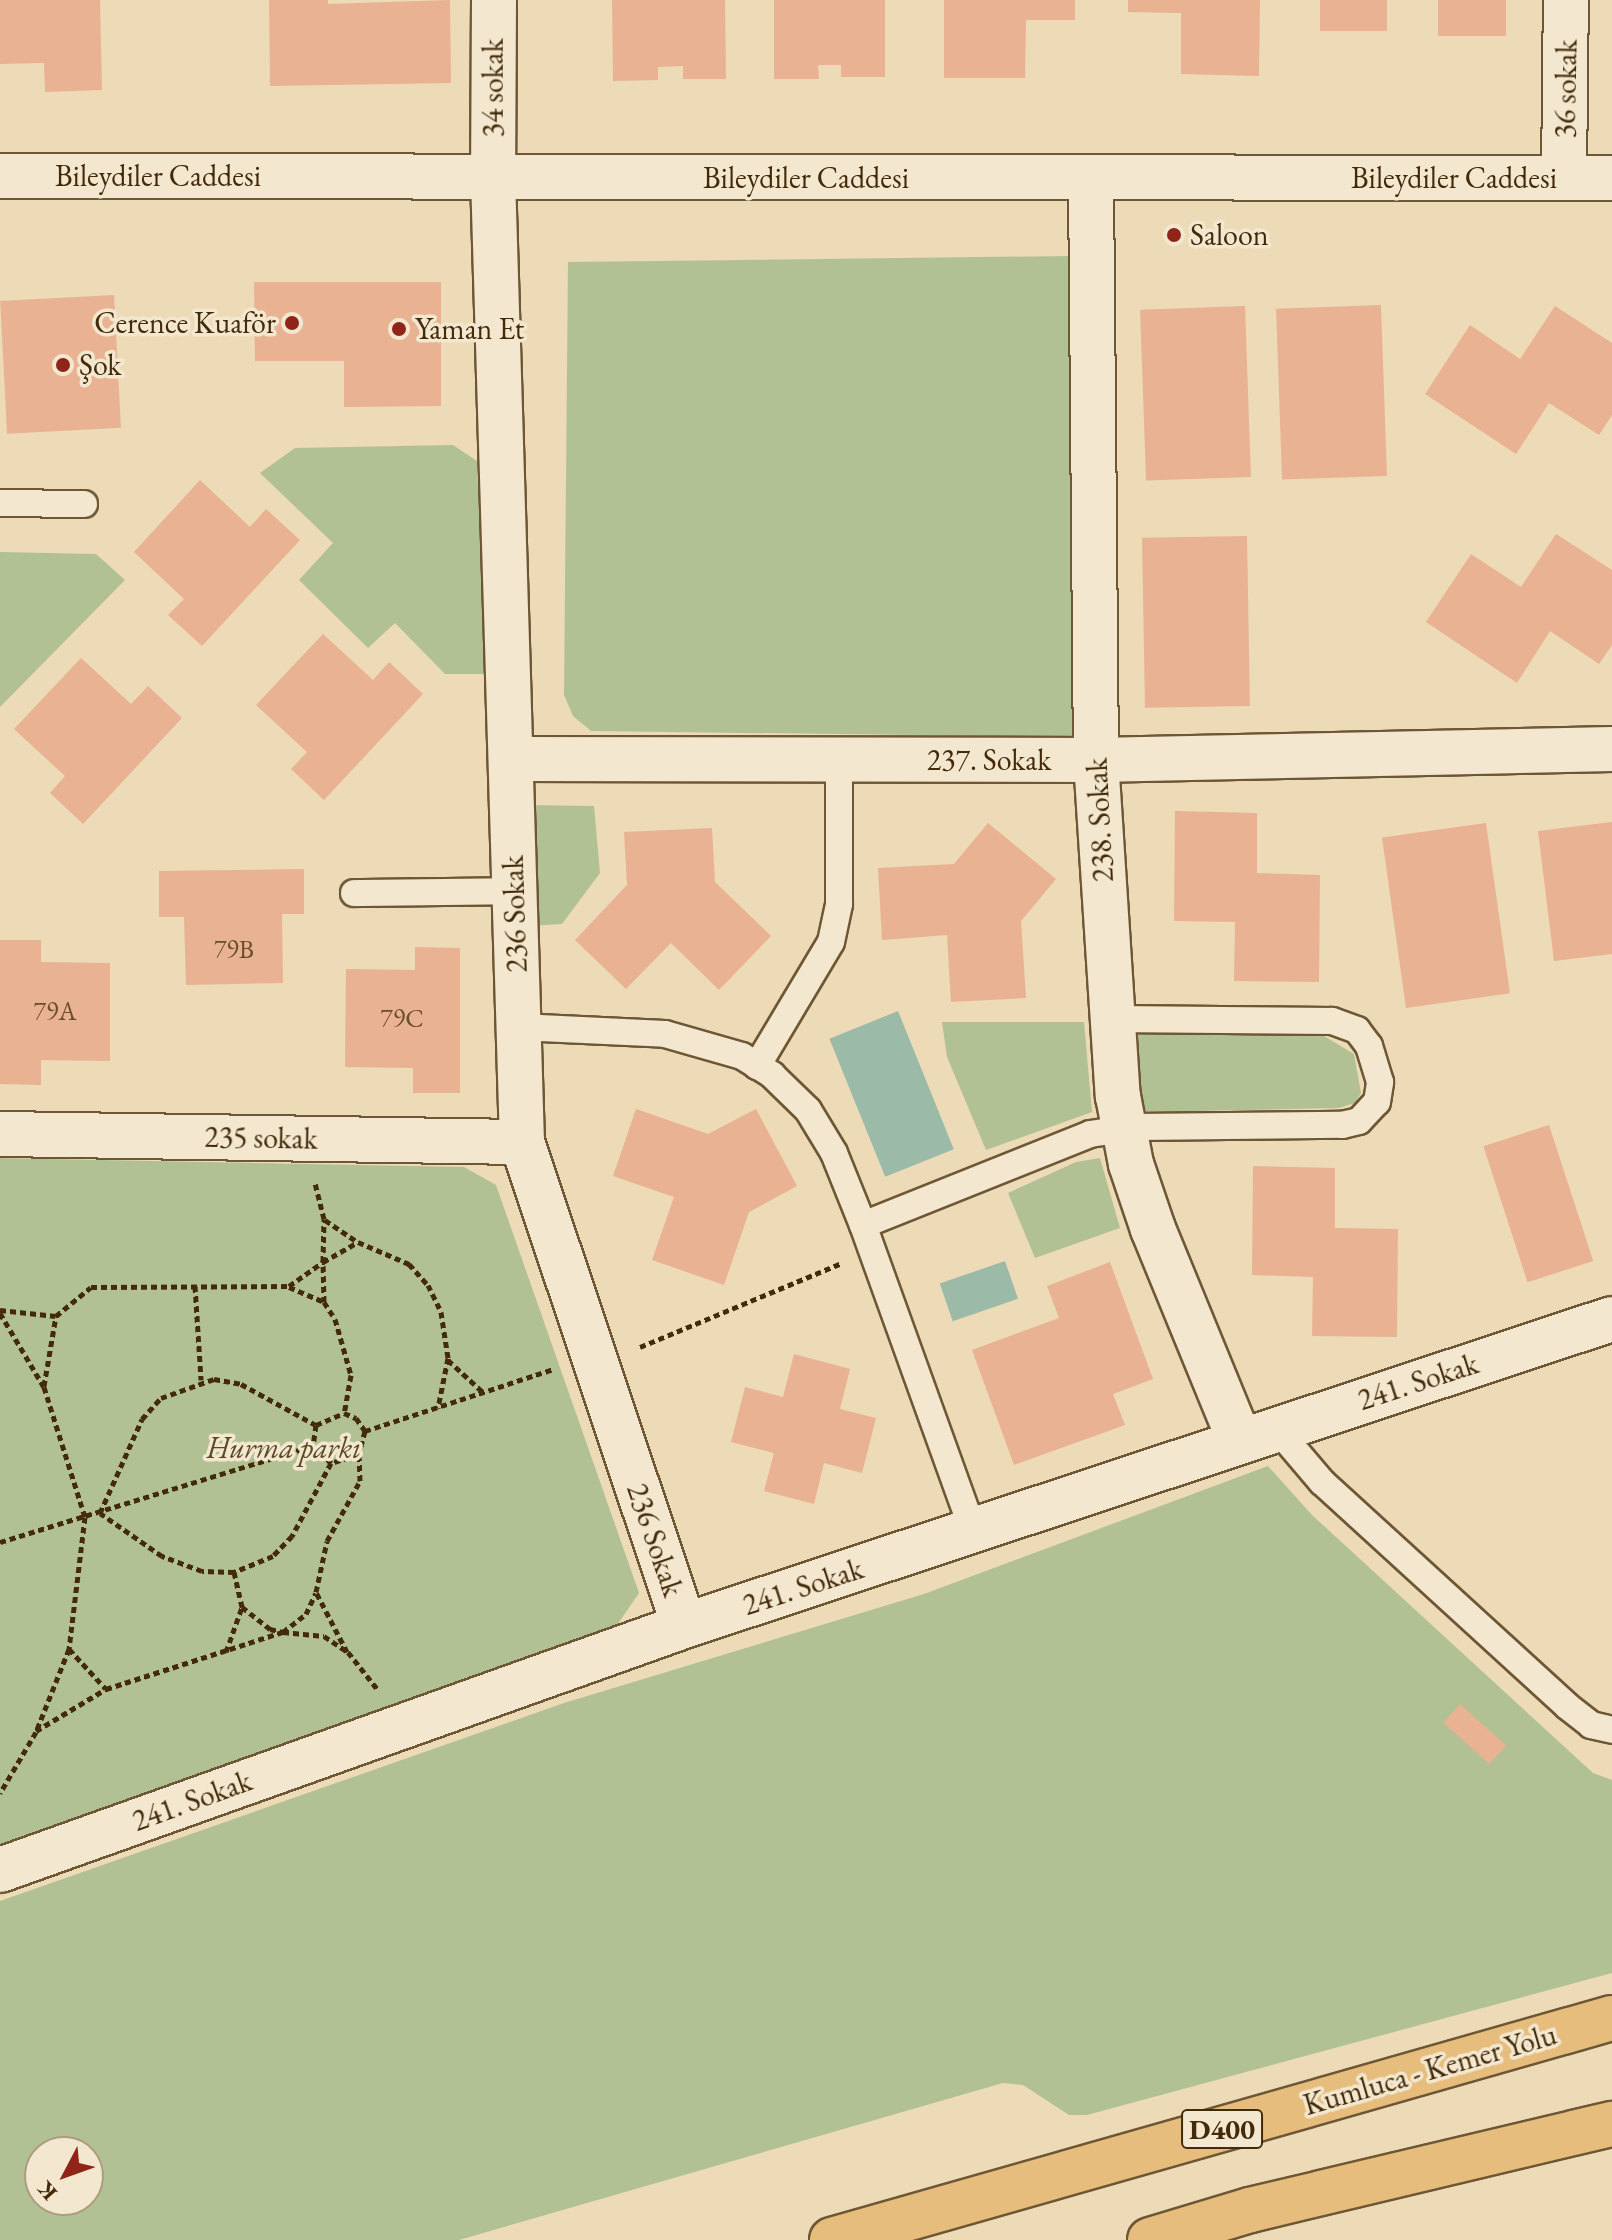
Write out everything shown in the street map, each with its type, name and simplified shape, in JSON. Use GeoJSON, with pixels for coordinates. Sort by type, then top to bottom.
{"type":"FeatureCollection","features":[{"type":"Feature","properties":{"kind":"highway","name":"Kumluca - Kemer Yolu"},"geometry":{"type":"LineString","coordinates":[[832,2240],[1612,2018]]}},
{"type":"Feature","properties":{"kind":"highway"},"geometry":{"type":"LineString","coordinates":[[1150,2240],[1241,2225],[1612,2124]]}},
{"type":"Feature","properties":{"kind":"street","name":"34 sokak"},"geometry":{"type":"LineString","coordinates":[[493,177],[494,0]]}},
{"type":"Feature","properties":{"kind":"street","name":"36 sokak"},"geometry":{"type":"LineString","coordinates":[[1564,178],[1566,0]]}},
{"type":"Feature","properties":{"kind":"street","name":"Bileydiler Caddesi"},"geometry":{"type":"LineString","coordinates":[[0,176],[1612,178]]}},
{"type":"Feature","properties":{"kind":"street","name":"236 Sokak"},"geometry":{"type":"LineString","coordinates":[[493,177],[522,1142],[684,1626]]}},
{"type":"Feature","properties":{"kind":"street","name":"238. Sokak"},"geometry":{"type":"LineString","coordinates":[[1091,179],[1096,760],[1112,1019],[1123,1128],[1153,1229],[1258,1433]]}},
{"type":"Feature","properties":{"kind":"street","name":"237. Sokak"},"geometry":{"type":"LineString","coordinates":[[511,759],[1096,760],[1612,749]]}},
{"type":"Feature","properties":{"kind":"street","name":"235 sokak"},"geometry":{"type":"LineString","coordinates":[[0,1134],[522,1142]]}},
{"type":"Feature","properties":{"kind":"street","name":"241. Sokak"},"geometry":{"type":"LineString","coordinates":[[0,1870],[684,1626],[1258,1433],[1612,1319]]}},
{"type":"Feature","properties":{"kind":"lane"},"geometry":{"type":"LineString","coordinates":[[0,503],[84,504]]}},
{"type":"Feature","properties":{"kind":"lane"},"geometry":{"type":"LineString","coordinates":[[757,1066],[831,942],[839,904],[839,759]]}},
{"type":"Feature","properties":{"kind":"lane"},"geometry":{"type":"LineString","coordinates":[[354,893],[514,891]]}},
{"type":"Feature","properties":{"kind":"lane"},"geometry":{"type":"LineString","coordinates":[[863,1225],[1073,1140],[1123,1128],[1342,1125],[1371,1113],[1380,1082],[1369,1046],[1357,1030],[1332,1021],[1112,1019]]}},
{"type":"Feature","properties":{"kind":"lane"},"geometry":{"type":"LineString","coordinates":[[519,1027],[665,1034],[714,1044],[757,1066],[808,1110],[824,1133],[863,1225],[973,1531]]}},
{"type":"Feature","properties":{"kind":"lane"},"geometry":{"type":"LineString","coordinates":[[1258,1433],[1322,1482],[1567,1706],[1591,1725],[1612,1730]]}},
{"type":"Feature","properties":{"kind":"path"},"geometry":{"type":"LineString","coordinates":[[315,1178],[324,1219],[324,1302],[346,1346],[351,1375],[344,1413]]}},
{"type":"Feature","properties":{"kind":"path"},"geometry":{"type":"LineString","coordinates":[[324,1219],[358,1242],[409,1264],[428,1285],[441,1312],[448,1359],[438,1408]]}},
{"type":"Feature","properties":{"kind":"path"},"geometry":{"type":"LineString","coordinates":[[289,1286],[358,1242]]}},
{"type":"Feature","properties":{"kind":"path"},"geometry":{"type":"LineString","coordinates":[[640,1347],[872,1251]]}},
{"type":"Feature","properties":{"kind":"path"},"geometry":{"type":"LineString","coordinates":[[195,1286],[201,1380]]}},
{"type":"Feature","properties":{"kind":"path"},"geometry":{"type":"LineString","coordinates":[[44,1387],[56,1316],[91,1287],[289,1286],[324,1302]]}},
{"type":"Feature","properties":{"kind":"path"},"geometry":{"type":"LineString","coordinates":[[0,1312],[56,1316]]}},
{"type":"Feature","properties":{"kind":"path"},"geometry":{"type":"LineString","coordinates":[[0,1312],[44,1387],[85,1517],[69,1649],[36,1732],[0,1793]]}},
{"type":"Feature","properties":{"kind":"path"},"geometry":{"type":"LineString","coordinates":[[365,1431],[485,1394],[593,1355]]}},
{"type":"Feature","properties":{"kind":"path"},"geometry":{"type":"LineString","coordinates":[[448,1359],[485,1394]]}},
{"type":"Feature","properties":{"kind":"path"},"geometry":{"type":"LineString","coordinates":[[100,1513],[142,1419],[161,1398],[201,1380],[241,1384],[316,1425]]}},
{"type":"Feature","properties":{"kind":"path"},"geometry":{"type":"LineString","coordinates":[[36,1732],[106,1689],[283,1632],[306,1614],[316,1592],[327,1541],[360,1481],[359,1454],[365,1431],[356,1418],[344,1413],[316,1425]]}},
{"type":"Feature","properties":{"kind":"path"},"geometry":{"type":"LineString","coordinates":[[313,1446],[316,1425]]}},
{"type":"Feature","properties":{"kind":"path"},"geometry":{"type":"LineString","coordinates":[[0,1542],[313,1446]]}},
{"type":"Feature","properties":{"kind":"path"},"geometry":{"type":"LineString","coordinates":[[313,1446],[331,1463]]}},
{"type":"Feature","properties":{"kind":"path"},"geometry":{"type":"LineString","coordinates":[[100,1513],[162,1556],[202,1571],[234,1572],[273,1556],[292,1536],[331,1463],[359,1454]]}},
{"type":"Feature","properties":{"kind":"path"},"geometry":{"type":"LineString","coordinates":[[234,1572],[242,1607],[254,1620],[283,1632],[324,1636],[348,1652]]}},
{"type":"Feature","properties":{"kind":"path"},"geometry":{"type":"LineString","coordinates":[[316,1592],[348,1652],[406,1725]]}},
{"type":"Feature","properties":{"kind":"path"},"geometry":{"type":"LineString","coordinates":[[225,1653],[242,1607]]}},
{"type":"Feature","properties":{"kind":"path"},"geometry":{"type":"LineString","coordinates":[[69,1649],[106,1689]]}},
{"type":"Feature","properties":{"kind":"green space"},"geometry":{"type":"Polygon","coordinates":[[[1070,256],[1079,737],[591,731],[573,716],[564,695],[568,262],[1070,256]]]}},
{"type":"Feature","properties":{"kind":"green space"},"geometry":{"type":"Polygon","coordinates":[[[453,445],[477,461],[485,674],[445,674],[395,623],[368,648],[299,580],[333,543],[260,473],[295,448],[453,445]]]}},
{"type":"Feature","properties":{"kind":"green space"},"geometry":{"type":"Polygon","coordinates":[[[0,552],[96,554],[125,580],[0,707],[0,552]]]}},
{"type":"Feature","properties":{"kind":"green space"},"geometry":{"type":"Polygon","coordinates":[[[524,805],[594,806],[600,873],[562,924],[528,926],[524,805]]]}},
{"type":"Feature","properties":{"kind":"green space"},"geometry":{"type":"Polygon","coordinates":[[[942,1022],[1084,1022],[1092,1112],[986,1150],[947,1057],[942,1022]]]}},
{"type":"Feature","properties":{"kind":"green space"},"geometry":{"type":"Polygon","coordinates":[[[1134,1031],[1324,1036],[1354,1054],[1361,1093],[1355,1103],[1339,1108],[1146,1112],[1137,1083],[1134,1031]]]}},
{"type":"Feature","properties":{"kind":"green space","name":"Hurma parkı"},"geometry":{"type":"Polygon","coordinates":[[[0,1158],[464,1167],[496,1185],[639,1593],[615,1628],[0,1851],[0,1158]]]}},
{"type":"Feature","properties":{"kind":"green space"},"geometry":{"type":"Polygon","coordinates":[[[1100,1158],[1120,1228],[1035,1258],[1008,1193],[1076,1162],[1100,1158]]]}},
{"type":"Feature","properties":{"kind":"green space"},"geometry":{"type":"Polygon","coordinates":[[[1268,1466],[1312,1515],[1593,1773],[1612,1780],[1612,1973],[1087,2115],[1069,2115],[1023,2085],[1003,2083],[459,2240],[0,2240],[0,1901],[564,1703],[924,1594],[1268,1466]]]}},
{"type":"Feature","properties":{"kind":"shaded area"},"geometry":{"type":"Polygon","coordinates":[[[898,1011],[954,1149],[885,1177],[829,1039],[898,1011]]]}},
{"type":"Feature","properties":{"kind":"shaded area"},"geometry":{"type":"Polygon","coordinates":[[[1005,1261],[1018,1299],[953,1321],[940,1283],[1005,1261]]]}},
{"type":"Feature","properties":{"kind":"building"},"geometry":{"type":"Polygon","coordinates":[[[0,0],[100,0],[102,90],[45,92],[44,63],[0,64],[0,0]]]}},
{"type":"Feature","properties":{"kind":"building"},"geometry":{"type":"Polygon","coordinates":[[[269,0],[328,0],[328,4],[450,0],[451,83],[270,86],[269,0]]]}},
{"type":"Feature","properties":{"kind":"building"},"geometry":{"type":"Polygon","coordinates":[[[612,0],[725,0],[726,79],[683,79],[683,66],[658,67],[658,80],[613,81],[612,0]]]}},
{"type":"Feature","properties":{"kind":"building"},"geometry":{"type":"Polygon","coordinates":[[[774,0],[885,0],[885,77],[841,77],[841,65],[818,65],[819,79],[774,79],[774,0]]]}},
{"type":"Feature","properties":{"kind":"building"},"geometry":{"type":"Polygon","coordinates":[[[944,0],[1075,0],[1075,20],[1026,20],[1025,78],[944,78],[944,0]]]}},
{"type":"Feature","properties":{"kind":"building"},"geometry":{"type":"Polygon","coordinates":[[[1128,0],[1260,0],[1259,76],[1181,74],[1181,13],[1128,12],[1128,0]]]}},
{"type":"Feature","properties":{"kind":"building"},"geometry":{"type":"Polygon","coordinates":[[[1320,0],[1387,0],[1387,31],[1320,31],[1320,0]]]}},
{"type":"Feature","properties":{"kind":"building"},"geometry":{"type":"Polygon","coordinates":[[[1438,0],[1506,0],[1506,36],[1438,36],[1438,0]]]}},
{"type":"Feature","properties":{"kind":"building"},"geometry":{"type":"Polygon","coordinates":[[[254,282],[441,282],[441,406],[344,407],[344,361],[255,361],[254,282]]]}},
{"type":"Feature","properties":{"kind":"building"},"geometry":{"type":"Polygon","coordinates":[[[114,295],[121,428],[7,434],[0,301],[114,295]]]}},
{"type":"Feature","properties":{"kind":"building"},"geometry":{"type":"Polygon","coordinates":[[[1381,305],[1387,476],[1282,480],[1276,309],[1381,305]]]}},
{"type":"Feature","properties":{"kind":"building"},"geometry":{"type":"Polygon","coordinates":[[[1245,306],[1251,477],[1146,481],[1140,310],[1245,306]]]}},
{"type":"Feature","properties":{"kind":"building"},"geometry":{"type":"Polygon","coordinates":[[[1555,306],[1612,343],[1612,415],[1599,435],[1549,403],[1516,454],[1425,394],[1470,325],[1520,359],[1555,306]]]}},
{"type":"Feature","properties":{"kind":"building"},"geometry":{"type":"Polygon","coordinates":[[[200,480],[250,527],[266,509],[300,540],[202,646],[168,615],[184,599],[134,552],[200,480]]]}},
{"type":"Feature","properties":{"kind":"building"},"geometry":{"type":"Polygon","coordinates":[[[1556,534],[1612,570],[1612,645],[1599,664],[1550,631],[1517,683],[1426,622],[1471,554],[1521,587],[1556,534]]]}},
{"type":"Feature","properties":{"kind":"building"},"geometry":{"type":"Polygon","coordinates":[[[1247,536],[1250,706],[1145,708],[1142,538],[1247,536]]]}},
{"type":"Feature","properties":{"kind":"building"},"geometry":{"type":"Polygon","coordinates":[[[323,634],[373,680],[389,662],[423,694],[324,800],[291,769],[307,752],[256,705],[323,634]]]}},
{"type":"Feature","properties":{"kind":"building"},"geometry":{"type":"Polygon","coordinates":[[[81,658],[131,704],[148,686],[182,718],[83,824],[50,793],[65,776],[14,729],[81,658]]]}},
{"type":"Feature","properties":{"kind":"building"},"geometry":{"type":"Polygon","coordinates":[[[1175,811],[1257,813],[1257,873],[1320,875],[1319,982],[1234,981],[1235,922],[1174,921],[1175,811]]]}},
{"type":"Feature","properties":{"kind":"building"},"geometry":{"type":"Polygon","coordinates":[[[1612,822],[1612,954],[1554,961],[1538,831],[1612,822]]]}},
{"type":"Feature","properties":{"kind":"building"},"geometry":{"type":"Polygon","coordinates":[[[988,823],[1056,879],[1021,921],[1026,998],[951,1002],[947,935],[882,940],[878,868],[954,864],[988,823]]]}},
{"type":"Feature","properties":{"kind":"building"},"geometry":{"type":"Polygon","coordinates":[[[1486,823],[1510,993],[1406,1008],[1382,838],[1486,823]]]}},
{"type":"Feature","properties":{"kind":"building"},"geometry":{"type":"Polygon","coordinates":[[[712,828],[715,882],[771,936],[719,990],[671,943],[626,989],[575,940],[627,885],[624,832],[712,828]]]}},
{"type":"Feature","properties":{"kind":"building"},"geometry":{"type":"Polygon","coordinates":[[[304,869],[304,914],[282,914],[283,983],[186,985],[184,917],[159,917],[159,871],[304,869]]]}},
{"type":"Feature","properties":{"kind":"building"},"geometry":{"type":"Polygon","coordinates":[[[0,940],[41,940],[41,962],[110,963],[110,1061],[41,1060],[41,1085],[0,1084],[0,940]]]}},
{"type":"Feature","properties":{"kind":"building"},"geometry":{"type":"Polygon","coordinates":[[[415,947],[460,948],[460,1093],[413,1093],[413,1068],[345,1067],[346,969],[415,970],[415,947]]]}},
{"type":"Feature","properties":{"kind":"building"},"geometry":{"type":"Polygon","coordinates":[[[636,1109],[708,1134],[756,1109],[797,1186],[749,1212],[724,1285],[652,1260],[674,1197],[613,1176],[636,1109]]]}},
{"type":"Feature","properties":{"kind":"building"},"geometry":{"type":"Polygon","coordinates":[[[1549,1125],[1593,1261],[1528,1282],[1483,1146],[1549,1125]]]}},
{"type":"Feature","properties":{"kind":"building"},"geometry":{"type":"Polygon","coordinates":[[[1253,1166],[1335,1168],[1335,1228],[1398,1229],[1397,1337],[1312,1336],[1313,1277],[1252,1275],[1253,1166]]]}},
{"type":"Feature","properties":{"kind":"building"},"geometry":{"type":"Polygon","coordinates":[[[1110,1262],[1153,1379],[1113,1394],[1125,1425],[1014,1465],[972,1350],[1059,1318],[1047,1286],[1110,1262]]]}},
{"type":"Feature","properties":{"kind":"building"},"geometry":{"type":"Polygon","coordinates":[[[794,1354],[850,1369],[840,1409],[876,1418],[862,1473],[824,1463],[814,1504],[764,1491],[774,1453],[731,1442],[745,1387],[783,1397],[794,1354]]]}},
{"type":"Feature","properties":{"kind":"building"},"geometry":{"type":"Polygon","coordinates":[[[1460,1704],[1506,1745],[1489,1764],[1443,1723],[1460,1704]]]}},
{"type":"Feature","properties":{"kind":"place","name":"Saloon"},"geometry":{"type":"Point","coordinates":[1174,235]}},
{"type":"Feature","properties":{"kind":"place","name":"Cerence Kuaför"},"geometry":{"type":"Point","coordinates":[292,323]}},
{"type":"Feature","properties":{"kind":"place","name":"Yaman Et"},"geometry":{"type":"Point","coordinates":[399,329]}},
{"type":"Feature","properties":{"kind":"place","name":"Şok"},"geometry":{"type":"Point","coordinates":[63,365]}}]}
